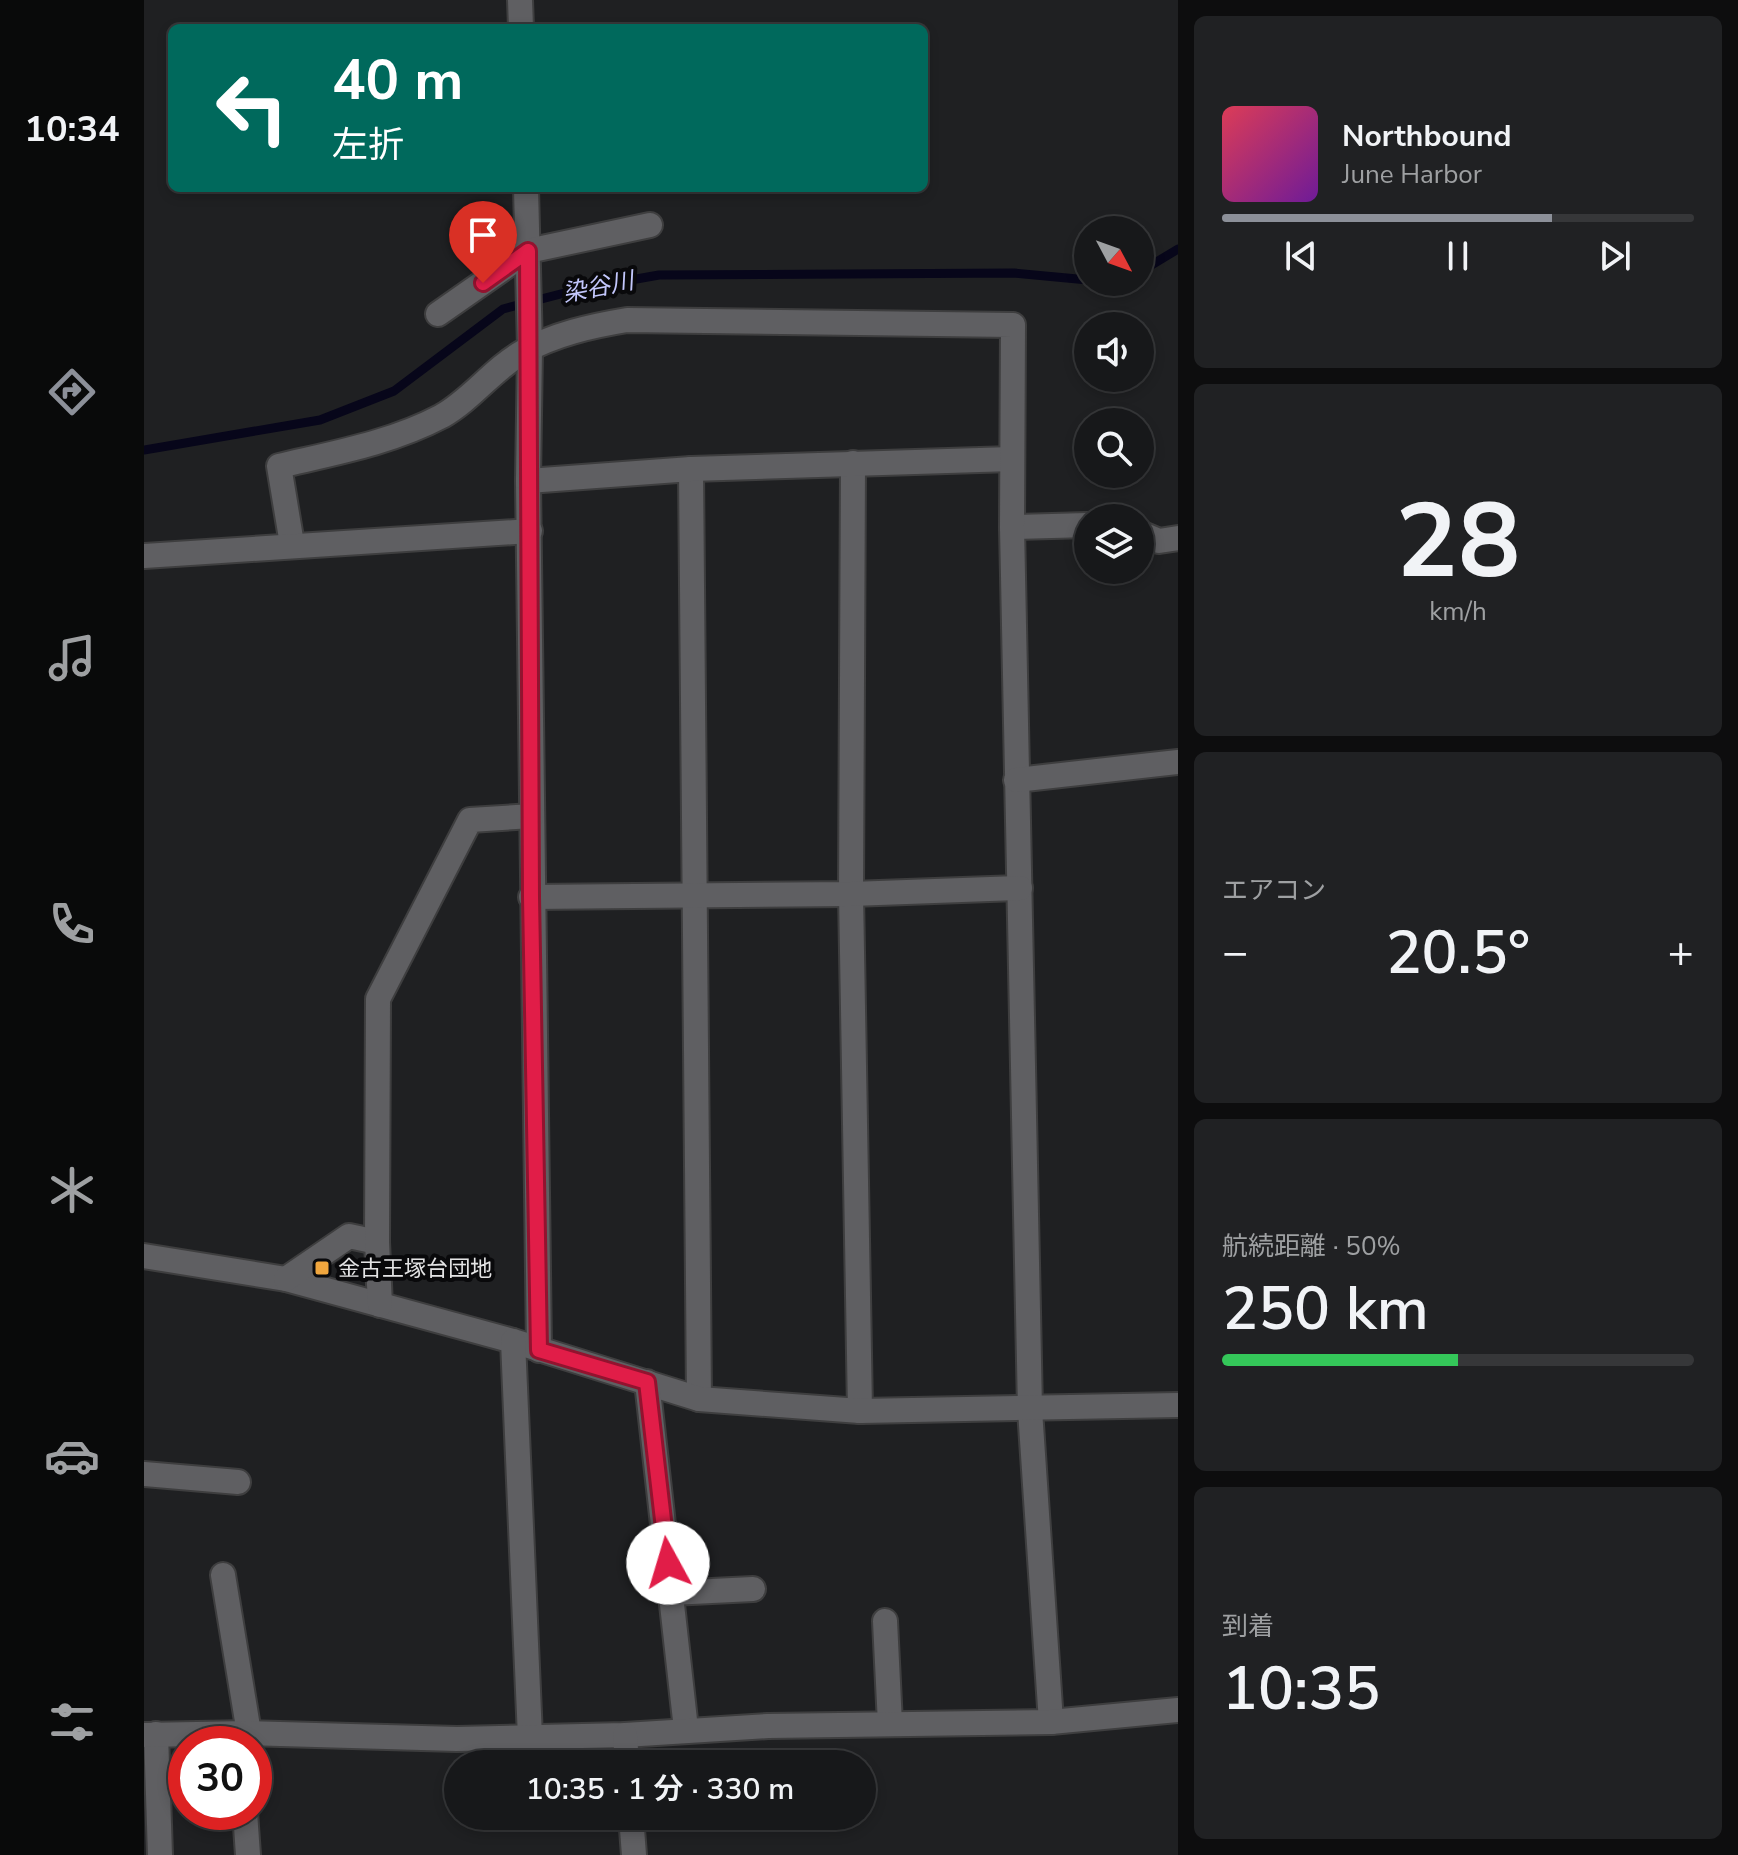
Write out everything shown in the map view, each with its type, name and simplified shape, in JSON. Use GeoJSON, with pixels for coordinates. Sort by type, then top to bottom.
{"type":"FeatureCollection","features":[{"type":"Feature","properties":{"kind":"street"},"geometry":{"type":"LineString","coordinates":[[520,0],[521,24]]}},
{"type":"Feature","properties":{"kind":"street"},"geometry":{"type":"LineString","coordinates":[[526,192],[530,349],[531,897],[539,1350]]}},
{"type":"Feature","properties":{"kind":"street"},"geometry":{"type":"LineString","coordinates":[[438,314],[528,251],[650,225]]}},
{"type":"Feature","properties":{"kind":"street"},"geometry":{"type":"LineString","coordinates":[[292,544],[279,466],[404,434],[444,415],[530,349],[583,328],[627,320],[1013,325],[1012,527],[1030,1410],[1051,1722]]}},
{"type":"Feature","properties":{"kind":"street"},"geometry":{"type":"LineString","coordinates":[[528,481],[691,469],[1012,459]]}},
{"type":"Feature","properties":{"kind":"street"},"geometry":{"type":"LineString","coordinates":[[853,463],[851,894],[860,1411]]}},
{"type":"Feature","properties":{"kind":"street"},"geometry":{"type":"LineString","coordinates":[[691,469],[699,1399]]}},
{"type":"Feature","properties":{"kind":"street"},"geometry":{"type":"LineString","coordinates":[[1012,527],[1074,525]]}},
{"type":"Feature","properties":{"kind":"street"},"geometry":{"type":"LineString","coordinates":[[144,556],[292,544],[530,531]]}},
{"type":"Feature","properties":{"kind":"street"},"geometry":{"type":"LineString","coordinates":[[1154,539],[1178,538]]}},
{"type":"Feature","properties":{"kind":"street"},"geometry":{"type":"LineString","coordinates":[[1016,780],[1178,762]]}},
{"type":"Feature","properties":{"kind":"street"},"geometry":{"type":"LineString","coordinates":[[380,1305],[377,1242],[378,999],[470,820],[532,816]]}},
{"type":"Feature","properties":{"kind":"street"},"geometry":{"type":"LineString","coordinates":[[531,897],[696,893],[851,894],[1020,888]]}},
{"type":"Feature","properties":{"kind":"street"},"geometry":{"type":"LineString","coordinates":[[286,1279],[349,1236],[377,1242]]}},
{"type":"Feature","properties":{"kind":"street"},"geometry":{"type":"LineString","coordinates":[[144,1256],[286,1279],[513,1341],[699,1399],[860,1411],[1178,1405]]}},
{"type":"Feature","properties":{"kind":"street"},"geometry":{"type":"LineString","coordinates":[[513,1341],[530,1737]]}},
{"type":"Feature","properties":{"kind":"street"},"geometry":{"type":"LineString","coordinates":[[647,1382],[686,1729]]}},
{"type":"Feature","properties":{"kind":"street"},"geometry":{"type":"LineString","coordinates":[[144,1474],[238,1482]]}},
{"type":"Feature","properties":{"kind":"street"},"geometry":{"type":"LineString","coordinates":[[223,1575],[242,1726]]}},
{"type":"Feature","properties":{"kind":"street"},"geometry":{"type":"LineString","coordinates":[[671,1593],[753,1589]]}},
{"type":"Feature","properties":{"kind":"street"},"geometry":{"type":"LineString","coordinates":[[885,1621],[890,1724]]}},
{"type":"Feature","properties":{"kind":"street"},"geometry":{"type":"LineString","coordinates":[[272,1737],[457,1739],[625,1735],[686,1729],[1051,1722],[1178,1710]]}},
{"type":"Feature","properties":{"kind":"street"},"geometry":{"type":"LineString","coordinates":[[150,1734],[160,1855]]}},
{"type":"Feature","properties":{"kind":"street"},"geometry":{"type":"LineString","coordinates":[[625,1735],[626,1750]]}},
{"type":"Feature","properties":{"kind":"street"},"geometry":{"type":"LineString","coordinates":[[246,1830],[248,1855]]}},
{"type":"Feature","properties":{"kind":"street"},"geometry":{"type":"LineString","coordinates":[[632,1830],[634,1855]]}},
{"type":"Feature","properties":{"kind":"waterway","name":"染谷川"},"geometry":{"type":"LineString","coordinates":[[1154,264],[1178,249]]}},
{"type":"Feature","properties":{"kind":"waterway","name":"染谷川"},"geometry":{"type":"LineString","coordinates":[[144,450],[320,420],[394,391],[503,309],[580,289],[659,275],[1014,273],[1074,279]]}},
{"type":"Feature","properties":{"kind":"place","name":"金古王塚台団地"},"geometry":{"type":"Point","coordinates":[322,1268]}},
{"type":"Feature","properties":{"kind":"route"},"geometry":{"type":"LineString","coordinates":[[483,283],[528,251],[531,897],[539,1350],[647,1382],[668,1563]]}}]}
